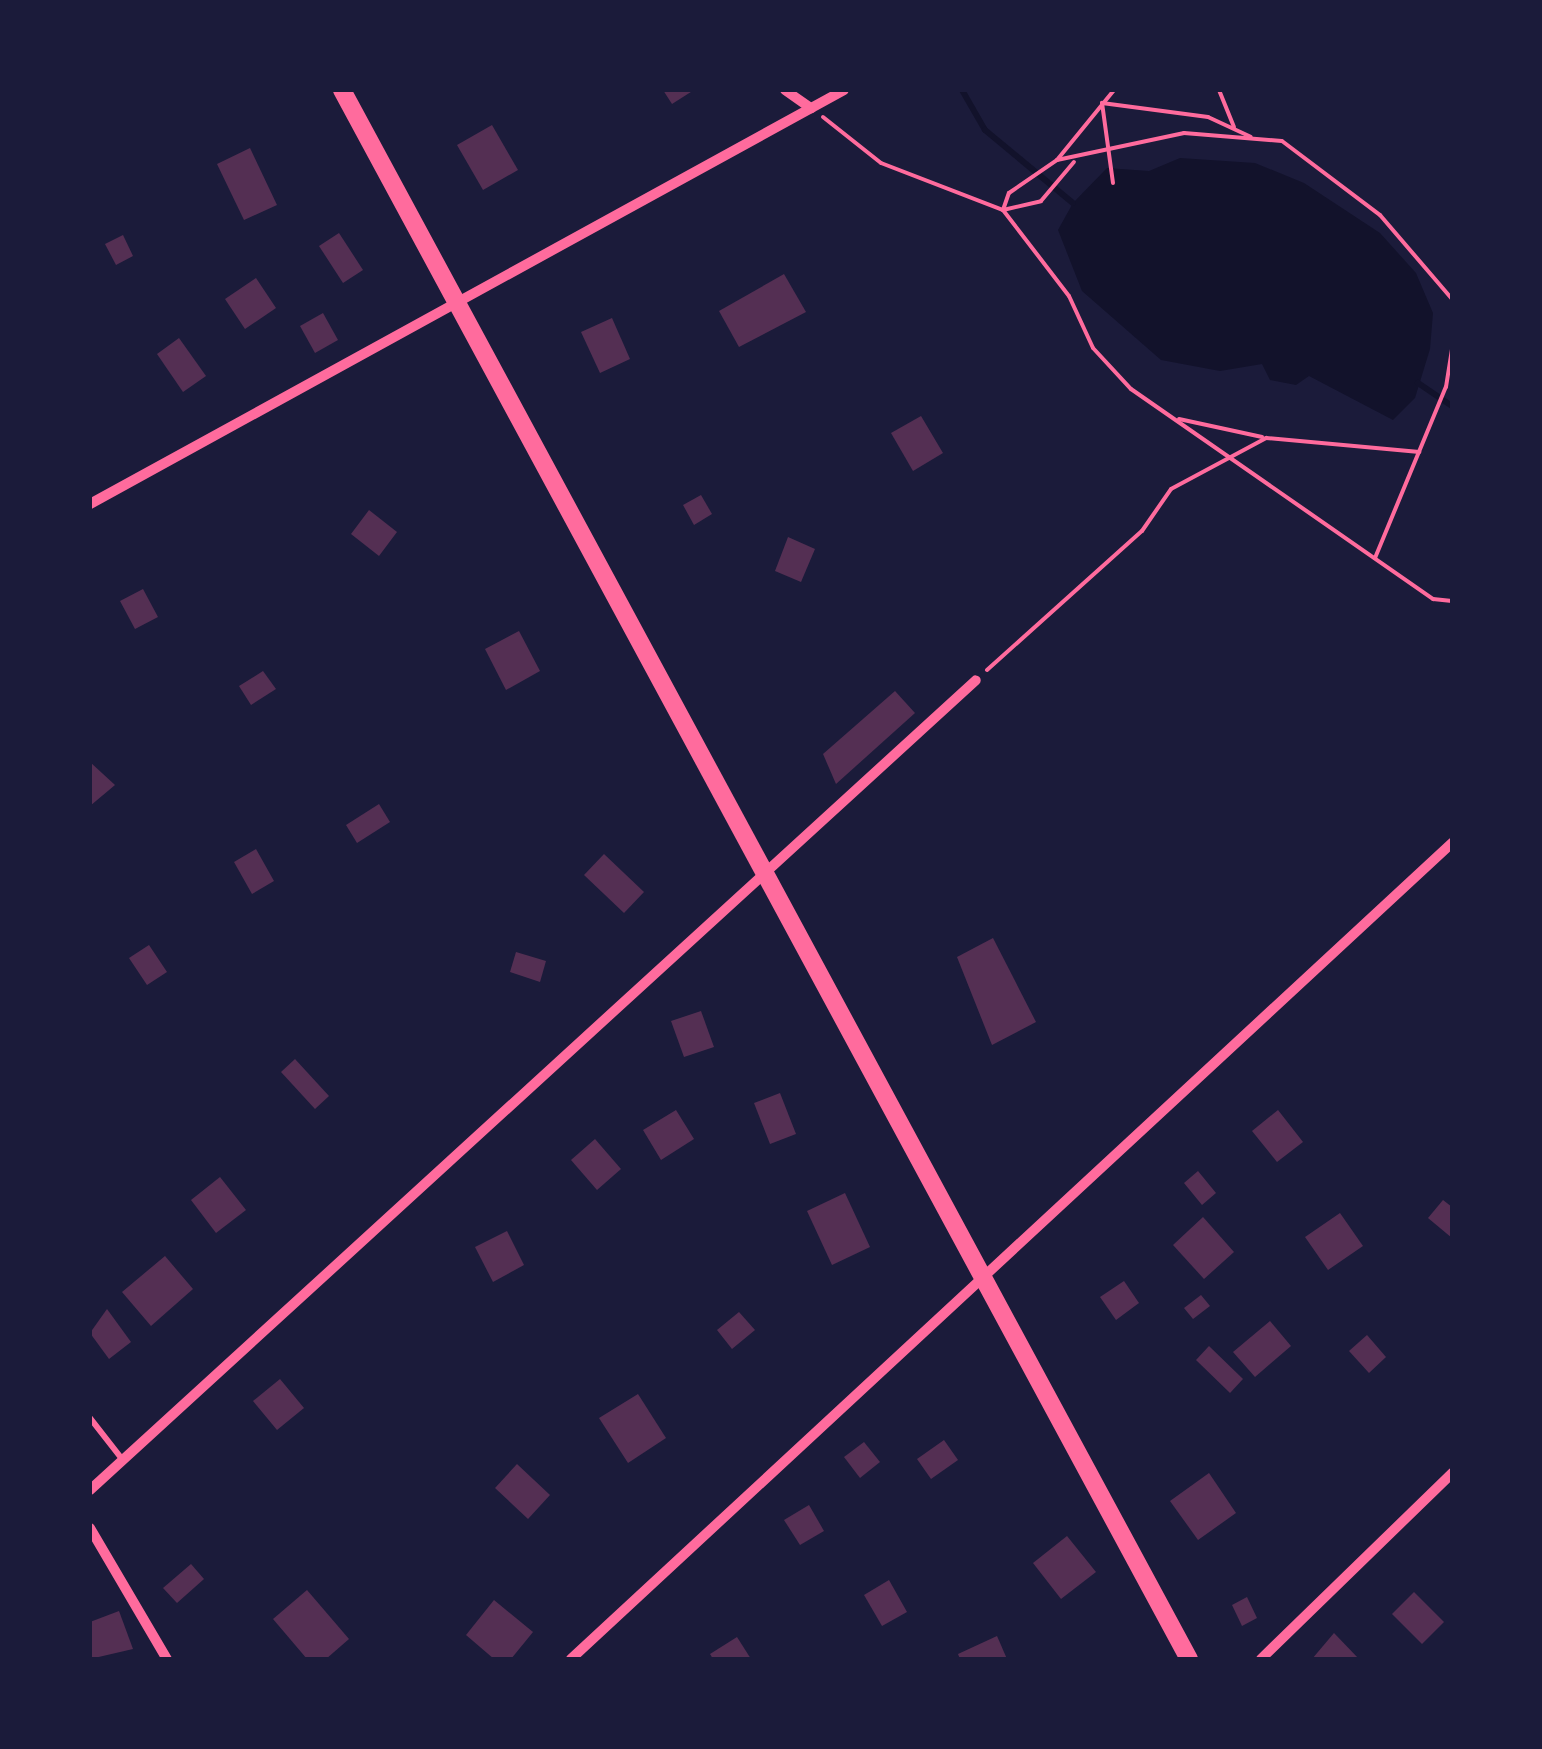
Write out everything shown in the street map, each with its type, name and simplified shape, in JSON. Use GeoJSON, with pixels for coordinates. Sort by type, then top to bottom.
{"type":"FeatureCollection","features":[{"type":"Feature","properties":{"kind":"main road"},"geometry":{"type":"LineString","coordinates":[[342,90],[760,873],[1189,1659]]}},
{"type":"Feature","properties":{"kind":"street"},"geometry":{"type":"LineString","coordinates":[[785,90],[811,108]]}},
{"type":"Feature","properties":{"kind":"street"},"geometry":{"type":"LineString","coordinates":[[90,504],[844,90]]}},
{"type":"Feature","properties":{"kind":"street"},"geometry":{"type":"LineString","coordinates":[[90,1490],[760,873],[976,680]]}},
{"type":"Feature","properties":{"kind":"street"},"geometry":{"type":"LineString","coordinates":[[572,1659],[1452,843]]}},
{"type":"Feature","properties":{"kind":"street"},"geometry":{"type":"LineString","coordinates":[[1260,1659],[1452,1473]]}},
{"type":"Feature","properties":{"kind":"street"},"geometry":{"type":"LineString","coordinates":[[90,1528],[167,1659]]}},
{"type":"Feature","properties":{"kind":"lane"},"geometry":{"type":"LineString","coordinates":[[90,1418],[122,1460]]}},
{"type":"Feature","properties":{"kind":"path"},"geometry":{"type":"LineString","coordinates":[[1003,210],[1009,192],[1057,160],[1114,90]]}},
{"type":"Feature","properties":{"kind":"path"},"geometry":{"type":"LineString","coordinates":[[1219,90],[1235,130]]}},
{"type":"Feature","properties":{"kind":"path"},"geometry":{"type":"LineString","coordinates":[[1102,103],[1208,117],[1253,138]]}},
{"type":"Feature","properties":{"kind":"path"},"geometry":{"type":"LineString","coordinates":[[1102,103],[1113,183]]}},
{"type":"Feature","properties":{"kind":"path"},"geometry":{"type":"LineString","coordinates":[[811,108],[881,164],[1003,210],[1069,296],[1093,348],[1174,418],[1234,455],[1433,599],[1452,601]]}},
{"type":"Feature","properties":{"kind":"path"},"geometry":{"type":"LineString","coordinates":[[1057,160],[1075,162],[1184,133],[1282,141],[1380,215],[1452,299]]}},
{"type":"Feature","properties":{"kind":"path"},"geometry":{"type":"LineString","coordinates":[[1003,210],[1041,201],[1075,162]]}},
{"type":"Feature","properties":{"kind":"path"},"geometry":{"type":"LineString","coordinates":[[1375,558],[1446,387],[1452,349]]}},
{"type":"Feature","properties":{"kind":"path"},"geometry":{"type":"LineString","coordinates":[[1174,418],[1266,438],[1419,452]]}},
{"type":"Feature","properties":{"kind":"path"},"geometry":{"type":"LineString","coordinates":[[976,680],[1142,532],[1171,489],[1266,438]]}},
{"type":"Feature","properties":{"kind":"shaded area"},"geometry":{"type":"Polygon","coordinates":[[[1180,158],[1255,163],[1304,183],[1380,233],[1416,273],[1433,313],[1430,349],[1415,398],[1393,420],[1309,376],[1296,385],[1270,380],[1262,364],[1220,371],[1161,360],[1082,291],[1058,230],[1073,203],[1107,168],[1149,171],[1180,158]]]}},
{"type":"Feature","properties":{"kind":"building"},"geometry":{"type":"Polygon","coordinates":[[[663,90],[694,90],[672,104],[663,90]]]}},
{"type":"Feature","properties":{"kind":"building"},"geometry":{"type":"Polygon","coordinates":[[[492,125],[518,170],[483,190],[457,145],[492,125]]]}},
{"type":"Feature","properties":{"kind":"building"},"geometry":{"type":"Polygon","coordinates":[[[250,148],[277,205],[244,220],[217,164],[250,148]]]}},
{"type":"Feature","properties":{"kind":"building"},"geometry":{"type":"Polygon","coordinates":[[[339,233],[363,270],[343,283],[319,246],[339,233]]]}},
{"type":"Feature","properties":{"kind":"building"},"geometry":{"type":"Polygon","coordinates":[[[123,235],[133,256],[116,265],[105,244],[123,235]]]}},
{"type":"Feature","properties":{"kind":"building"},"geometry":{"type":"Polygon","coordinates":[[[784,274],[806,312],[739,347],[719,311],[784,274]]]}},
{"type":"Feature","properties":{"kind":"building"},"geometry":{"type":"Polygon","coordinates":[[[256,278],[276,308],[245,329],[225,299],[256,278]]]}},
{"type":"Feature","properties":{"kind":"building"},"geometry":{"type":"Polygon","coordinates":[[[323,313],[338,340],[315,353],[300,326],[323,313]]]}},
{"type":"Feature","properties":{"kind":"building"},"geometry":{"type":"Polygon","coordinates":[[[612,318],[630,359],[600,373],[581,332],[612,318]]]}},
{"type":"Feature","properties":{"kind":"building"},"geometry":{"type":"Polygon","coordinates":[[[179,338],[206,376],[183,392],[157,354],[179,338]]]}},
{"type":"Feature","properties":{"kind":"building"},"geometry":{"type":"Polygon","coordinates":[[[921,416],[943,453],[913,471],[891,433],[921,416]]]}},
{"type":"Feature","properties":{"kind":"building"},"geometry":{"type":"Polygon","coordinates":[[[701,495],[712,514],[694,525],[683,505],[701,495]]]}},
{"type":"Feature","properties":{"kind":"building"},"geometry":{"type":"Polygon","coordinates":[[[369,510],[397,532],[379,556],[351,534],[369,510]]]}},
{"type":"Feature","properties":{"kind":"building"},"geometry":{"type":"Polygon","coordinates":[[[788,537],[815,549],[801,582],[775,571],[788,537]]]}},
{"type":"Feature","properties":{"kind":"building"},"geometry":{"type":"Polygon","coordinates":[[[143,589],[158,617],[135,629],[120,601],[143,589]]]}},
{"type":"Feature","properties":{"kind":"building"},"geometry":{"type":"Polygon","coordinates":[[[519,631],[540,671],[506,690],[485,649],[519,631]]]}},
{"type":"Feature","properties":{"kind":"building"},"geometry":{"type":"Polygon","coordinates":[[[263,671],[276,689],[251,705],[239,686],[263,671]]]}},
{"type":"Feature","properties":{"kind":"building"},"geometry":{"type":"Polygon","coordinates":[[[895,691],[915,713],[836,784],[823,754],[895,691]]]}},
{"type":"Feature","properties":{"kind":"building"},"geometry":{"type":"Polygon","coordinates":[[[90,762],[115,785],[90,806],[90,762]]]}},
{"type":"Feature","properties":{"kind":"building"},"geometry":{"type":"Polygon","coordinates":[[[379,804],[390,822],[357,843],[346,825],[379,804]]]}},
{"type":"Feature","properties":{"kind":"building"},"geometry":{"type":"Polygon","coordinates":[[[256,849],[274,881],[252,894],[234,862],[256,849]]]}},
{"type":"Feature","properties":{"kind":"building"},"geometry":{"type":"Polygon","coordinates":[[[604,854],[644,892],[624,913],[584,875],[604,854]]]}},
{"type":"Feature","properties":{"kind":"building"},"geometry":{"type":"Polygon","coordinates":[[[993,938],[1036,1022],[992,1045],[957,957],[993,938]]]}},
{"type":"Feature","properties":{"kind":"building"},"geometry":{"type":"Polygon","coordinates":[[[149,945],[167,972],[147,985],[129,958],[149,945]]]}},
{"type":"Feature","properties":{"kind":"building"},"geometry":{"type":"Polygon","coordinates":[[[516,952],[546,961],[540,982],[510,972],[516,952]]]}},
{"type":"Feature","properties":{"kind":"building"},"geometry":{"type":"Polygon","coordinates":[[[701,1011],[714,1047],[684,1057],[671,1021],[701,1011]]]}},
{"type":"Feature","properties":{"kind":"building"},"geometry":{"type":"Polygon","coordinates":[[[295,1059],[329,1096],[315,1109],[281,1072],[295,1059]]]}},
{"type":"Feature","properties":{"kind":"building"},"geometry":{"type":"Polygon","coordinates":[[[780,1093],[796,1134],[770,1144],[754,1103],[780,1093]]]}},
{"type":"Feature","properties":{"kind":"building"},"geometry":{"type":"Polygon","coordinates":[[[676,1110],[694,1139],[661,1160],[643,1130],[676,1110]]]}},
{"type":"Feature","properties":{"kind":"building"},"geometry":{"type":"Polygon","coordinates":[[[1278,1110],[1303,1142],[1277,1162],[1252,1131],[1278,1110]]]}},
{"type":"Feature","properties":{"kind":"building"},"geometry":{"type":"Polygon","coordinates":[[[595,1139],[621,1169],[597,1190],[571,1160],[595,1139]]]}},
{"type":"Feature","properties":{"kind":"building"},"geometry":{"type":"Polygon","coordinates":[[[1198,1171],[1216,1193],[1202,1205],[1184,1183],[1198,1171]]]}},
{"type":"Feature","properties":{"kind":"building"},"geometry":{"type":"Polygon","coordinates":[[[220,1177],[246,1210],[216,1233],[191,1200],[220,1177]]]}},
{"type":"Feature","properties":{"kind":"building"},"geometry":{"type":"Polygon","coordinates":[[[845,1193],[870,1247],[832,1265],[807,1211],[845,1193]]]}},
{"type":"Feature","properties":{"kind":"building"},"geometry":{"type":"Polygon","coordinates":[[[1443,1200],[1452,1207],[1452,1238],[1428,1218],[1443,1200]]]}},
{"type":"Feature","properties":{"kind":"building"},"geometry":{"type":"Polygon","coordinates":[[[1340,1213],[1363,1246],[1328,1270],[1305,1237],[1340,1213]]]}},
{"type":"Feature","properties":{"kind":"building"},"geometry":{"type":"Polygon","coordinates":[[[1203,1217],[1234,1252],[1204,1279],[1173,1245],[1203,1217]]]}},
{"type":"Feature","properties":{"kind":"building"},"geometry":{"type":"Polygon","coordinates":[[[507,1231],[524,1265],[493,1282],[475,1247],[507,1231]]]}},
{"type":"Feature","properties":{"kind":"building"},"geometry":{"type":"Polygon","coordinates":[[[165,1256],[193,1289],[151,1326],[122,1292],[165,1256]]]}},
{"type":"Feature","properties":{"kind":"building"},"geometry":{"type":"Polygon","coordinates":[[[1124,1281],[1139,1303],[1116,1320],[1100,1297],[1124,1281]]]}},
{"type":"Feature","properties":{"kind":"building"},"geometry":{"type":"Polygon","coordinates":[[[1201,1295],[1210,1306],[1193,1319],[1184,1308],[1201,1295]]]}},
{"type":"Feature","properties":{"kind":"building"},"geometry":{"type":"Polygon","coordinates":[[[107,1309],[131,1342],[109,1359],[90,1333],[107,1309]]]}},
{"type":"Feature","properties":{"kind":"building"},"geometry":{"type":"Polygon","coordinates":[[[739,1312],[755,1330],[732,1349],[717,1330],[739,1312]]]}},
{"type":"Feature","properties":{"kind":"building"},"geometry":{"type":"Polygon","coordinates":[[[1270,1321],[1291,1346],[1255,1377],[1233,1352],[1270,1321]]]}},
{"type":"Feature","properties":{"kind":"building"},"geometry":{"type":"Polygon","coordinates":[[[1367,1335],[1386,1357],[1369,1373],[1349,1351],[1367,1335]]]}},
{"type":"Feature","properties":{"kind":"building"},"geometry":{"type":"Polygon","coordinates":[[[1209,1346],[1243,1379],[1230,1393],[1196,1360],[1209,1346]]]}},
{"type":"Feature","properties":{"kind":"building"},"geometry":{"type":"Polygon","coordinates":[[[280,1379],[304,1408],[277,1430],[253,1401],[280,1379]]]}},
{"type":"Feature","properties":{"kind":"building"},"geometry":{"type":"Polygon","coordinates":[[[638,1394],[666,1438],[628,1463],[599,1418],[638,1394]]]}},
{"type":"Feature","properties":{"kind":"building"},"geometry":{"type":"Polygon","coordinates":[[[944,1440],[958,1460],[931,1479],[917,1459],[944,1440]]]}},
{"type":"Feature","properties":{"kind":"building"},"geometry":{"type":"Polygon","coordinates":[[[864,1442],[880,1462],[860,1478],[844,1457],[864,1442]]]}},
{"type":"Feature","properties":{"kind":"building"},"geometry":{"type":"Polygon","coordinates":[[[517,1464],[550,1495],[528,1519],[495,1488],[517,1464]]]}},
{"type":"Feature","properties":{"kind":"building"},"geometry":{"type":"Polygon","coordinates":[[[1209,1473],[1236,1513],[1198,1540],[1170,1501],[1209,1473]]]}},
{"type":"Feature","properties":{"kind":"building"},"geometry":{"type":"Polygon","coordinates":[[[809,1505],[824,1531],[800,1545],[784,1520],[809,1505]]]}},
{"type":"Feature","properties":{"kind":"building"},"geometry":{"type":"Polygon","coordinates":[[[1067,1536],[1096,1572],[1061,1599],[1033,1563],[1067,1536]]]}},
{"type":"Feature","properties":{"kind":"building"},"geometry":{"type":"Polygon","coordinates":[[[191,1564],[204,1579],[177,1603],[163,1588],[191,1564]]]}},
{"type":"Feature","properties":{"kind":"building"},"geometry":{"type":"Polygon","coordinates":[[[889,1580],[907,1612],[882,1626],[864,1595],[889,1580]]]}},
{"type":"Feature","properties":{"kind":"building"},"geometry":{"type":"Polygon","coordinates":[[[307,1590],[349,1639],[326,1659],[307,1659],[273,1619],[307,1590]]]}},
{"type":"Feature","properties":{"kind":"building"},"geometry":{"type":"Polygon","coordinates":[[[1414,1592],[1444,1622],[1422,1644],[1392,1614],[1414,1592]]]}},
{"type":"Feature","properties":{"kind":"building"},"geometry":{"type":"Polygon","coordinates":[[[1247,1597],[1257,1618],[1242,1626],[1232,1605],[1247,1597]]]}},
{"type":"Feature","properties":{"kind":"building"},"geometry":{"type":"Polygon","coordinates":[[[494,1600],[533,1632],[511,1659],[494,1659],[466,1635],[494,1600]]]}},
{"type":"Feature","properties":{"kind":"building"},"geometry":{"type":"Polygon","coordinates":[[[119,1611],[133,1649],[90,1659],[90,1622],[119,1611]]]}},
{"type":"Feature","properties":{"kind":"building"},"geometry":{"type":"Polygon","coordinates":[[[1334,1633],[1359,1659],[1312,1659],[1334,1633]]]}},
{"type":"Feature","properties":{"kind":"building"},"geometry":{"type":"Polygon","coordinates":[[[997,1636],[1007,1659],[960,1659],[958,1654],[997,1636]]]}},
{"type":"Feature","properties":{"kind":"building"},"geometry":{"type":"Polygon","coordinates":[[[737,1637],[751,1659],[713,1659],[710,1654],[737,1637]]]}},
{"type":"Feature","properties":{"kind":"waterway"},"geometry":{"type":"LineString","coordinates":[[962,90],[985,130],[1073,203]]}},
{"type":"Feature","properties":{"kind":"waterway"},"geometry":{"type":"LineString","coordinates":[[1418,383],[1452,406]]}}]}
